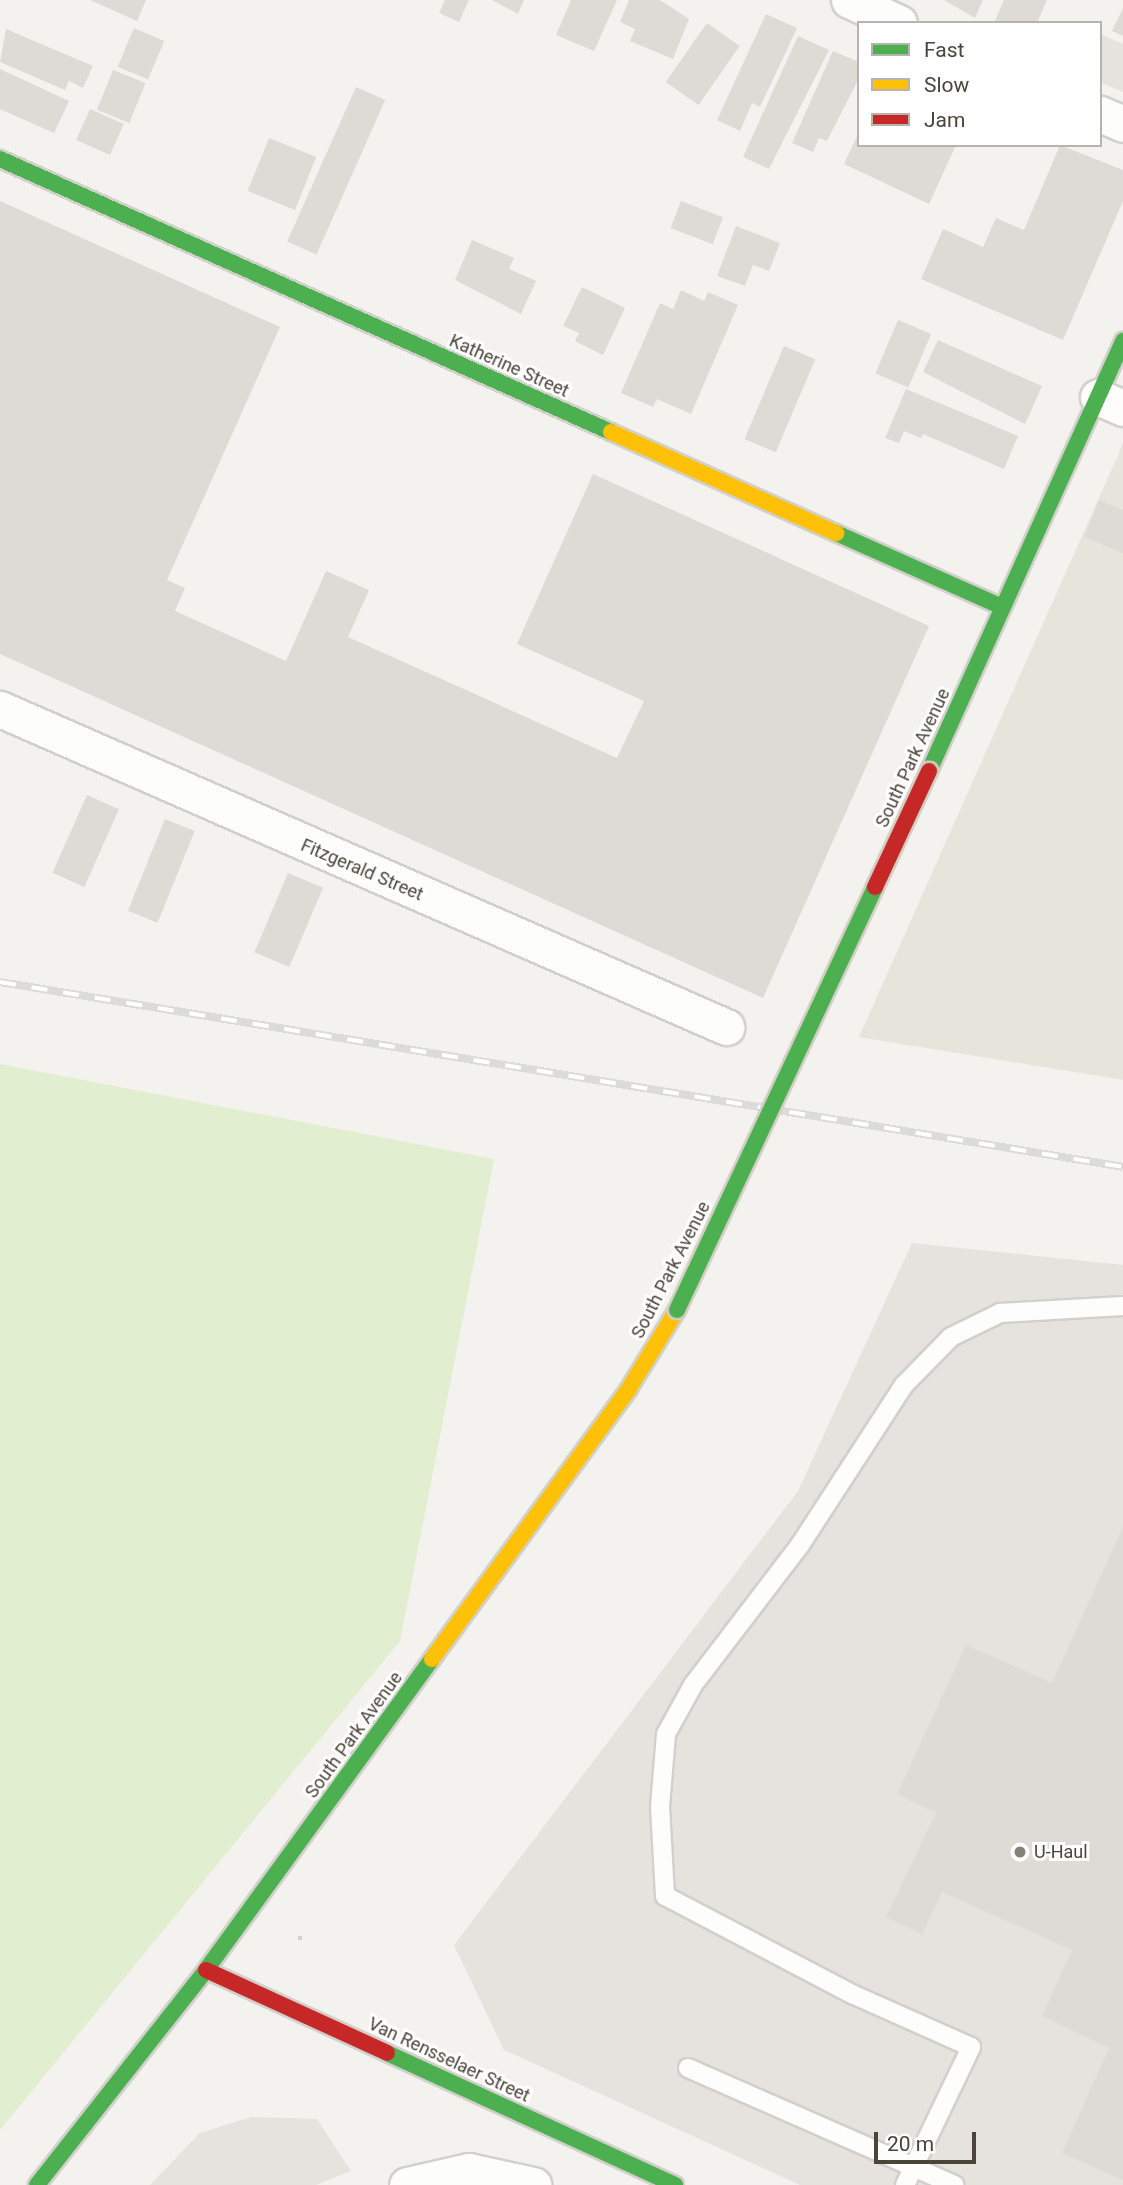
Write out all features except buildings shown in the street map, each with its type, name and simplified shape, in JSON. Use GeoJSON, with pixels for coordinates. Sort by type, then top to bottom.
{"type":"FeatureCollection","features":[{"type":"Feature","properties":{"kind":"street"},"geometry":{"type":"LineString","coordinates":[[849,0],[895,21]]}},
{"type":"Feature","properties":{"kind":"street"},"geometry":{"type":"LineString","coordinates":[[1102,115],[1123,124]]}},
{"type":"Feature","properties":{"kind":"street","name":"Katherine Street"},"geometry":{"type":"LineString","coordinates":[[0,159],[1002,607]]}},
{"type":"Feature","properties":{"kind":"street","name":"South Park Avenue"},"geometry":{"type":"LineString","coordinates":[[37,2185],[206,1970],[628,1390],[677,1310],[929,771],[1002,607],[1110,403],[1123,341]]}},
{"type":"Feature","properties":{"kind":"street","name":"Fitzgerald Street"},"geometry":{"type":"LineString","coordinates":[[0,709],[726,1027]]}},
{"type":"Feature","properties":{"kind":"street","name":"Van Rensselaer Street"},"geometry":{"type":"LineString","coordinates":[[206,1970],[675,2185]]}},
{"type":"Feature","properties":{"kind":"street"},"geometry":{"type":"LineString","coordinates":[[407,2185],[469,2171],[533,2185]]}},
{"type":"Feature","properties":{"kind":"lane"},"geometry":{"type":"LineString","coordinates":[[905,2185],[971,2047],[852,1994],[665,1896],[660,1807],[666,1734],[693,1685],[800,1545],[904,1385],[951,1337],[1000,1313],[1123,1306]]}},
{"type":"Feature","properties":{"kind":"lane"},"geometry":{"type":"LineString","coordinates":[[688,2068],[954,2185]]}},
{"type":"Feature","properties":{"kind":"path"},"geometry":{"type":"LineString","coordinates":[[298,1938],[305,1938]]}},
{"type":"Feature","properties":{"kind":"shaded area"},"geometry":{"type":"Polygon","coordinates":[[[1102,35],[1123,44],[1123,92],[1102,83],[1102,35]]]}},
{"type":"Feature","properties":{"kind":"shaded area"},"geometry":{"type":"Polygon","coordinates":[[[1123,442],[1123,1080],[859,1037],[1118,455],[1123,442]]]}},
{"type":"Feature","properties":{"kind":"shaded area"},"geometry":{"type":"Polygon","coordinates":[[[912,1243],[1123,1265],[1123,2185],[800,2185],[504,2050],[454,1945],[798,1491],[912,1243]]]}},
{"type":"Feature","properties":{"kind":"shaded area"},"geometry":{"type":"Polygon","coordinates":[[[251,2117],[317,2119],[351,2171],[316,2185],[150,2185],[200,2133],[251,2117]]]}},
{"type":"Feature","properties":{"kind":"green space"},"geometry":{"type":"Polygon","coordinates":[[[0,1064],[494,1159],[400,1641],[0,2130],[0,1064]]]}},
{"type":"Feature","properties":{"kind":"railway"},"geometry":{"type":"LineString","coordinates":[[0,982],[1123,1167]]}},
{"type":"Feature","properties":{"kind":"traffic: fast"},"geometry":{"type":"LineString","coordinates":[[0,159],[611,432]]}},
{"type":"Feature","properties":{"kind":"traffic: fast"},"geometry":{"type":"LineString","coordinates":[[929,771],[1123,341]]}},
{"type":"Feature","properties":{"kind":"traffic: fast"},"geometry":{"type":"LineString","coordinates":[[836,533],[1002,607]]}},
{"type":"Feature","properties":{"kind":"traffic: fast"},"geometry":{"type":"LineString","coordinates":[[677,1310],[875,887]]}},
{"type":"Feature","properties":{"kind":"traffic: fast"},"geometry":{"type":"LineString","coordinates":[[37,2185],[206,1970],[432,1659]]}},
{"type":"Feature","properties":{"kind":"traffic: fast"},"geometry":{"type":"LineString","coordinates":[[387,2053],[675,2185]]}},
{"type":"Feature","properties":{"kind":"traffic: slow"},"geometry":{"type":"LineString","coordinates":[[611,432],[836,533]]}},
{"type":"Feature","properties":{"kind":"traffic: slow"},"geometry":{"type":"LineString","coordinates":[[432,1659],[628,1390],[677,1310]]}},
{"type":"Feature","properties":{"kind":"traffic: jam"},"geometry":{"type":"LineString","coordinates":[[875,887],[929,771]]}},
{"type":"Feature","properties":{"kind":"traffic: jam"},"geometry":{"type":"LineString","coordinates":[[206,1970],[387,2053]]}},
{"type":"Feature","properties":{"kind":"place","name":"U-Haul"},"geometry":{"type":"Point","coordinates":[1020,1852]}}]}
